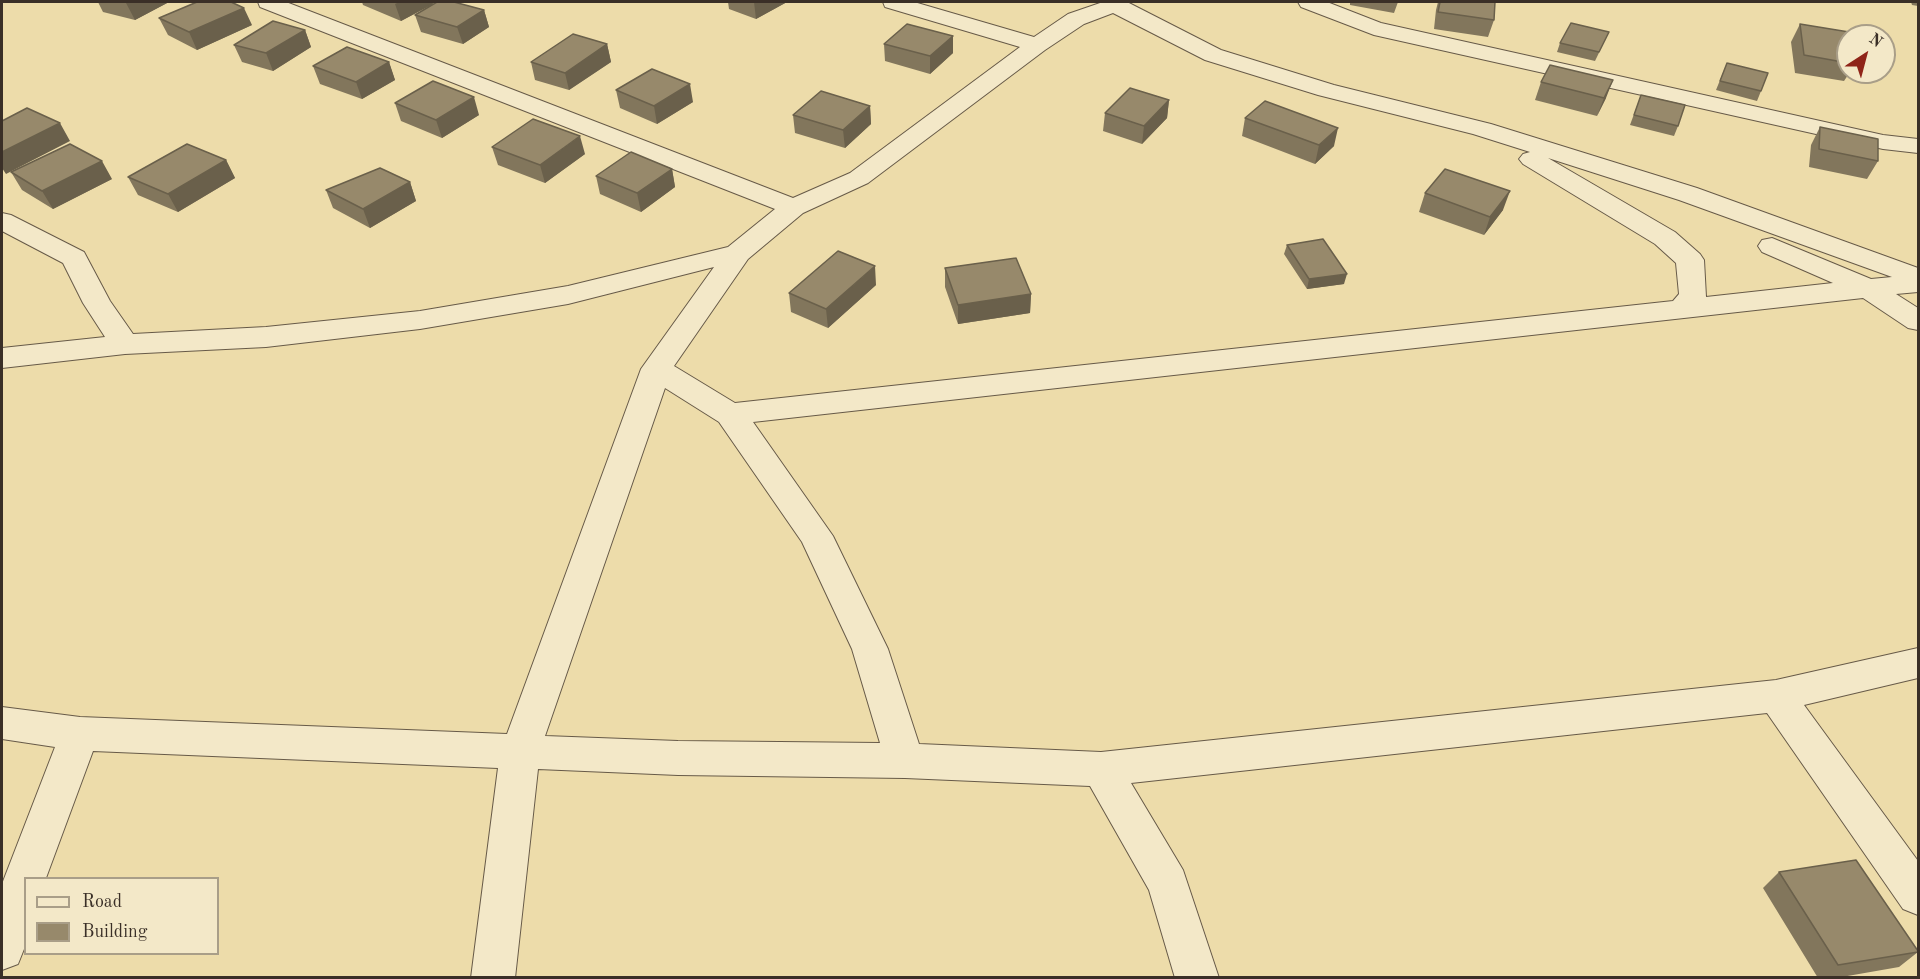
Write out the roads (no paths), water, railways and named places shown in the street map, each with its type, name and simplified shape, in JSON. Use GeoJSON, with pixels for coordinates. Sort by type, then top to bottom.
{"type":"FeatureCollection","features":[{"type":"Feature","properties":{"kind":"street"},"geometry":{"type":"LineString","coordinates":[[268,2],[794,207]]}},
{"type":"Feature","properties":{"kind":"street"},"geometry":{"type":"LineString","coordinates":[[893,2],[1037,45]]}},
{"type":"Feature","properties":{"kind":"street"},"geometry":{"type":"LineString","coordinates":[[1309,2],[1374,28],[1883,142],[1918,146]]}},
{"type":"Feature","properties":{"kind":"street"},"geometry":{"type":"LineString","coordinates":[[493,978],[520,751],[656,369],[738,253],[794,207],[859,178],[1037,45],[1076,19],[1116,3],[1213,55],[1326,90],[1482,129],[1688,194],[1918,277]]}},
{"type":"Feature","properties":{"kind":"street"},"geometry":{"type":"LineString","coordinates":[[1482,129],[1665,238],[1690,260],[1693,295],[1683,308]]}},
{"type":"Feature","properties":{"kind":"street"},"geometry":{"type":"LineString","coordinates":[[1528,157],[1705,217],[1867,288],[1918,321]]}},
{"type":"Feature","properties":{"kind":"street"},"geometry":{"type":"LineString","coordinates":[[2,221],[74,258],[97,303],[125,345]]}},
{"type":"Feature","properties":{"kind":"street"},"geometry":{"type":"LineString","coordinates":[[2,358],[125,345],[266,337],[420,320],[568,295],[738,253]]}},
{"type":"Feature","properties":{"kind":"street"},"geometry":{"type":"LineString","coordinates":[[730,414],[1918,283]]}},
{"type":"Feature","properties":{"kind":"street"},"geometry":{"type":"LineString","coordinates":[[656,369],[730,414],[816,536],[870,649],[904,761]]}},
{"type":"Feature","properties":{"kind":"street"},"geometry":{"type":"LineString","coordinates":[[2,723],[80,735],[678,758],[904,761],[1101,770],[1776,696],[1918,663]]}},
{"type":"Feature","properties":{"kind":"street"},"geometry":{"type":"LineString","coordinates":[[1776,696],[1918,895]]}},
{"type":"Feature","properties":{"kind":"street"},"geometry":{"type":"LineString","coordinates":[[25,877],[80,735]]}},
{"type":"Feature","properties":{"kind":"street"},"geometry":{"type":"LineString","coordinates":[[1101,770],[1168,884],[1197,978]]}},
{"type":"Feature","properties":{"kind":"street"},"geometry":{"type":"LineString","coordinates":[[2,949],[24,881]]}}]}
